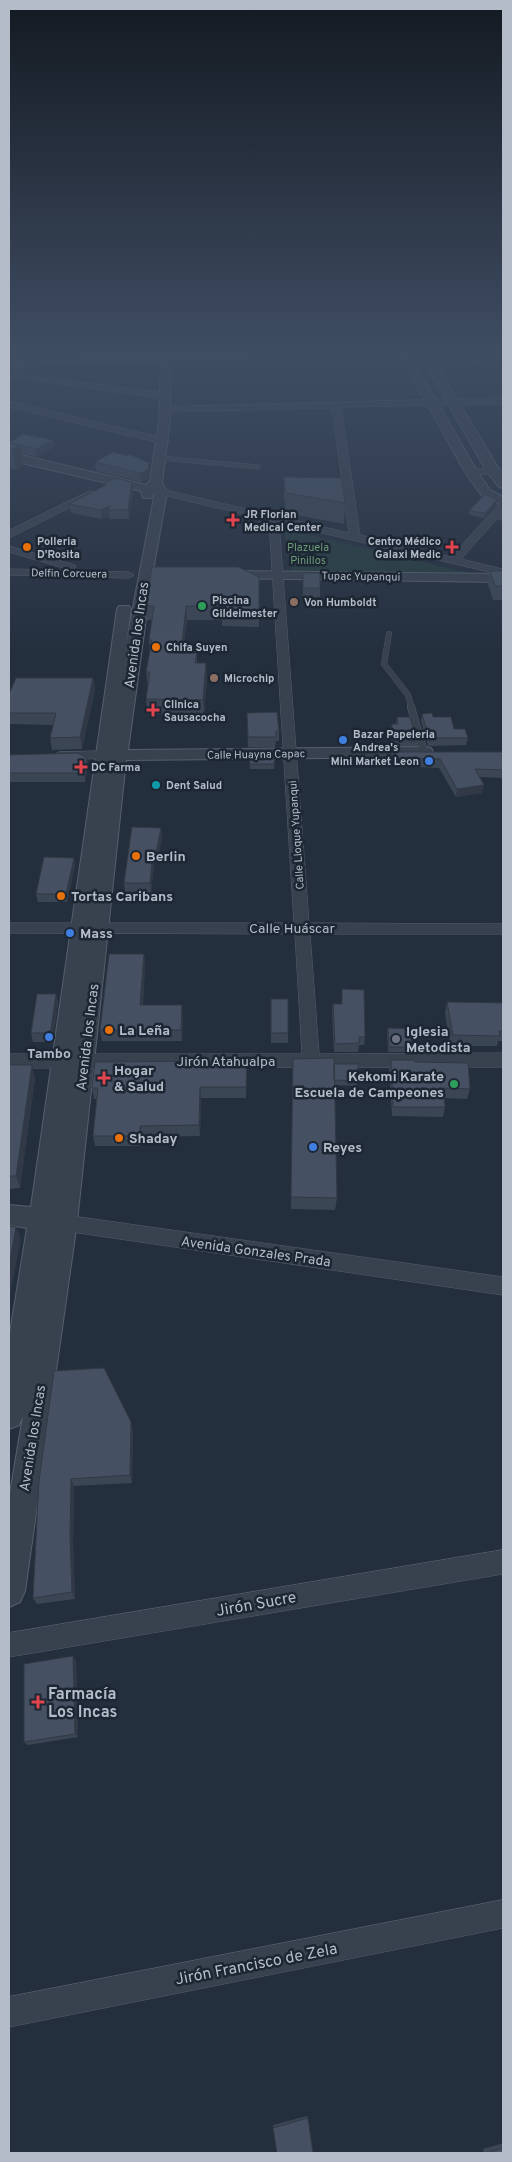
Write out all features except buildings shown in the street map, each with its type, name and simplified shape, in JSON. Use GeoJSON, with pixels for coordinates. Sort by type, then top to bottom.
{"type":"FeatureCollection","features":[{"type":"Feature","properties":{"kind":"street","name":"Avenida los Incas"},"geometry":{"type":"LineString","coordinates":[[9,1591],[53,1221],[135,572],[162,453]]}},
{"type":"Feature","properties":{"kind":"street"},"geometry":{"type":"LineString","coordinates":[[343,453],[355,538]]}},
{"type":"Feature","properties":{"kind":"street"},"geometry":{"type":"LineString","coordinates":[[460,453],[486,493],[503,502]]}},
{"type":"Feature","properties":{"kind":"street"},"geometry":{"type":"LineString","coordinates":[[486,453],[503,484]]}},
{"type":"Feature","properties":{"kind":"street"},"geometry":{"type":"LineString","coordinates":[[9,456],[115,482],[155,488],[501,574]]}},
{"type":"Feature","properties":{"kind":"street"},"geometry":{"type":"LineString","coordinates":[[471,472],[498,472]]}},
{"type":"Feature","properties":{"kind":"street"},"geometry":{"type":"LineString","coordinates":[[9,535],[115,482]]}},
{"type":"Feature","properties":{"kind":"street","name":"Avenida los Incas"},"geometry":{"type":"LineString","coordinates":[[144,508],[155,488]]}},
{"type":"Feature","properties":{"kind":"street"},"geometry":{"type":"LineString","coordinates":[[453,561],[503,506]]}},
{"type":"Feature","properties":{"kind":"street","name":"Calle Lloque Yupanqui"},"geometry":{"type":"LineString","coordinates":[[274,519],[311,1060]]}},
{"type":"Feature","properties":{"kind":"street"},"geometry":{"type":"LineString","coordinates":[[9,549],[93,574]]}},
{"type":"Feature","properties":{"kind":"street","name":"Delfin Corcuera"},"geometry":{"type":"LineString","coordinates":[[9,572],[93,574],[135,572]]}},
{"type":"Feature","properties":{"kind":"street"},"geometry":{"type":"LineString","coordinates":[[135,572],[164,575]]}},
{"type":"Feature","properties":{"kind":"street","name":"Tupac Yupanqui"},"geometry":{"type":"LineString","coordinates":[[213,575],[501,574]]}},
{"type":"Feature","properties":{"kind":"street","name":"Calle Huayna Capac"},"geometry":{"type":"LineString","coordinates":[[46,756],[444,752]]}},
{"type":"Feature","properties":{"kind":"street","name":"Calle Huáscar"},"geometry":{"type":"LineString","coordinates":[[9,928],[90,926],[503,930]]}},
{"type":"Feature","properties":{"kind":"street","name":"Jirón Atahualpa"},"geometry":{"type":"LineString","coordinates":[[9,1061],[503,1060]]}},
{"type":"Feature","properties":{"kind":"street","name":"Avenida Gonzales Prada"},"geometry":{"type":"LineString","coordinates":[[9,1215],[503,1286]]}},
{"type":"Feature","properties":{"kind":"street","name":"Avenida los Incas"},"geometry":{"type":"LineString","coordinates":[[9,1415],[17,1322],[53,1221]]}},
{"type":"Feature","properties":{"kind":"street","name":"Jirón Sucre"},"geometry":{"type":"LineString","coordinates":[[9,1645],[503,1562]]}},
{"type":"Feature","properties":{"kind":"street","name":"Jirón Francisco de Zela"},"geometry":{"type":"LineString","coordinates":[[9,2012],[503,1914]]}},
{"type":"Feature","properties":{"kind":"lane"},"geometry":{"type":"LineString","coordinates":[[161,458],[258,467]]}},
{"type":"Feature","properties":{"kind":"lane"},"geometry":{"type":"LineString","coordinates":[[389,634],[384,664],[408,695],[424,752]]}},
{"type":"Feature","properties":{"kind":"green space","name":"Plazuela Pinillos"},"geometry":{"type":"Polygon","coordinates":[[[284,529],[469,573],[291,571],[284,529]]]}},
{"type":"Feature","properties":{"kind":"place","name":"JR Florian Medical Center"},"geometry":{"type":"Point","coordinates":[233,520]}},
{"type":"Feature","properties":{"kind":"place","name":"Polleria D'Rosita"},"geometry":{"type":"Point","coordinates":[27,547]}},
{"type":"Feature","properties":{"kind":"place","name":"Centro Médico Galaxi Medic"},"geometry":{"type":"Point","coordinates":[452,547]}},
{"type":"Feature","properties":{"kind":"place","name":"Von Humboldt"},"geometry":{"type":"Point","coordinates":[294,602]}},
{"type":"Feature","properties":{"kind":"place","name":"Piscina Gildeimester"},"geometry":{"type":"Point","coordinates":[202,606]}},
{"type":"Feature","properties":{"kind":"place","name":"Chifa Suyen"},"geometry":{"type":"Point","coordinates":[156,647]}},
{"type":"Feature","properties":{"kind":"place","name":"Microchip"},"geometry":{"type":"Point","coordinates":[214,678]}},
{"type":"Feature","properties":{"kind":"place","name":"Clinica Sausacocha"},"geometry":{"type":"Point","coordinates":[153,710]}},
{"type":"Feature","properties":{"kind":"place","name":"Bazar Papeleria Andrea's"},"geometry":{"type":"Point","coordinates":[343,740]}},
{"type":"Feature","properties":{"kind":"place","name":"Mini Market Leon"},"geometry":{"type":"Point","coordinates":[429,761]}},
{"type":"Feature","properties":{"kind":"place","name":"DC Farma"},"geometry":{"type":"Point","coordinates":[81,767]}},
{"type":"Feature","properties":{"kind":"place","name":"Dent Salud"},"geometry":{"type":"Point","coordinates":[156,785]}},
{"type":"Feature","properties":{"kind":"place","name":"Berlin"},"geometry":{"type":"Point","coordinates":[136,856]}},
{"type":"Feature","properties":{"kind":"place","name":"Tortas Caribans"},"geometry":{"type":"Point","coordinates":[61,896]}},
{"type":"Feature","properties":{"kind":"place","name":"Mass"},"geometry":{"type":"Point","coordinates":[70,933]}},
{"type":"Feature","properties":{"kind":"place","name":"La Leña"},"geometry":{"type":"Point","coordinates":[109,1030]}},
{"type":"Feature","properties":{"kind":"place","name":"Tambo"},"geometry":{"type":"Point","coordinates":[49,1037]}},
{"type":"Feature","properties":{"kind":"place","name":"Iglesia Metodista"},"geometry":{"type":"Point","coordinates":[396,1039]}},
{"type":"Feature","properties":{"kind":"place","name":"Hogar & Salud"},"geometry":{"type":"Point","coordinates":[104,1078]}},
{"type":"Feature","properties":{"kind":"place","name":"Kekomi Karate Escuela de Campeones"},"geometry":{"type":"Point","coordinates":[454,1084]}},
{"type":"Feature","properties":{"kind":"place","name":"Shaday"},"geometry":{"type":"Point","coordinates":[119,1138]}},
{"type":"Feature","properties":{"kind":"place","name":"Reyes"},"geometry":{"type":"Point","coordinates":[313,1147]}},
{"type":"Feature","properties":{"kind":"place","name":"Farmacía Los Incas"},"geometry":{"type":"Point","coordinates":[38,1702]}}]}
